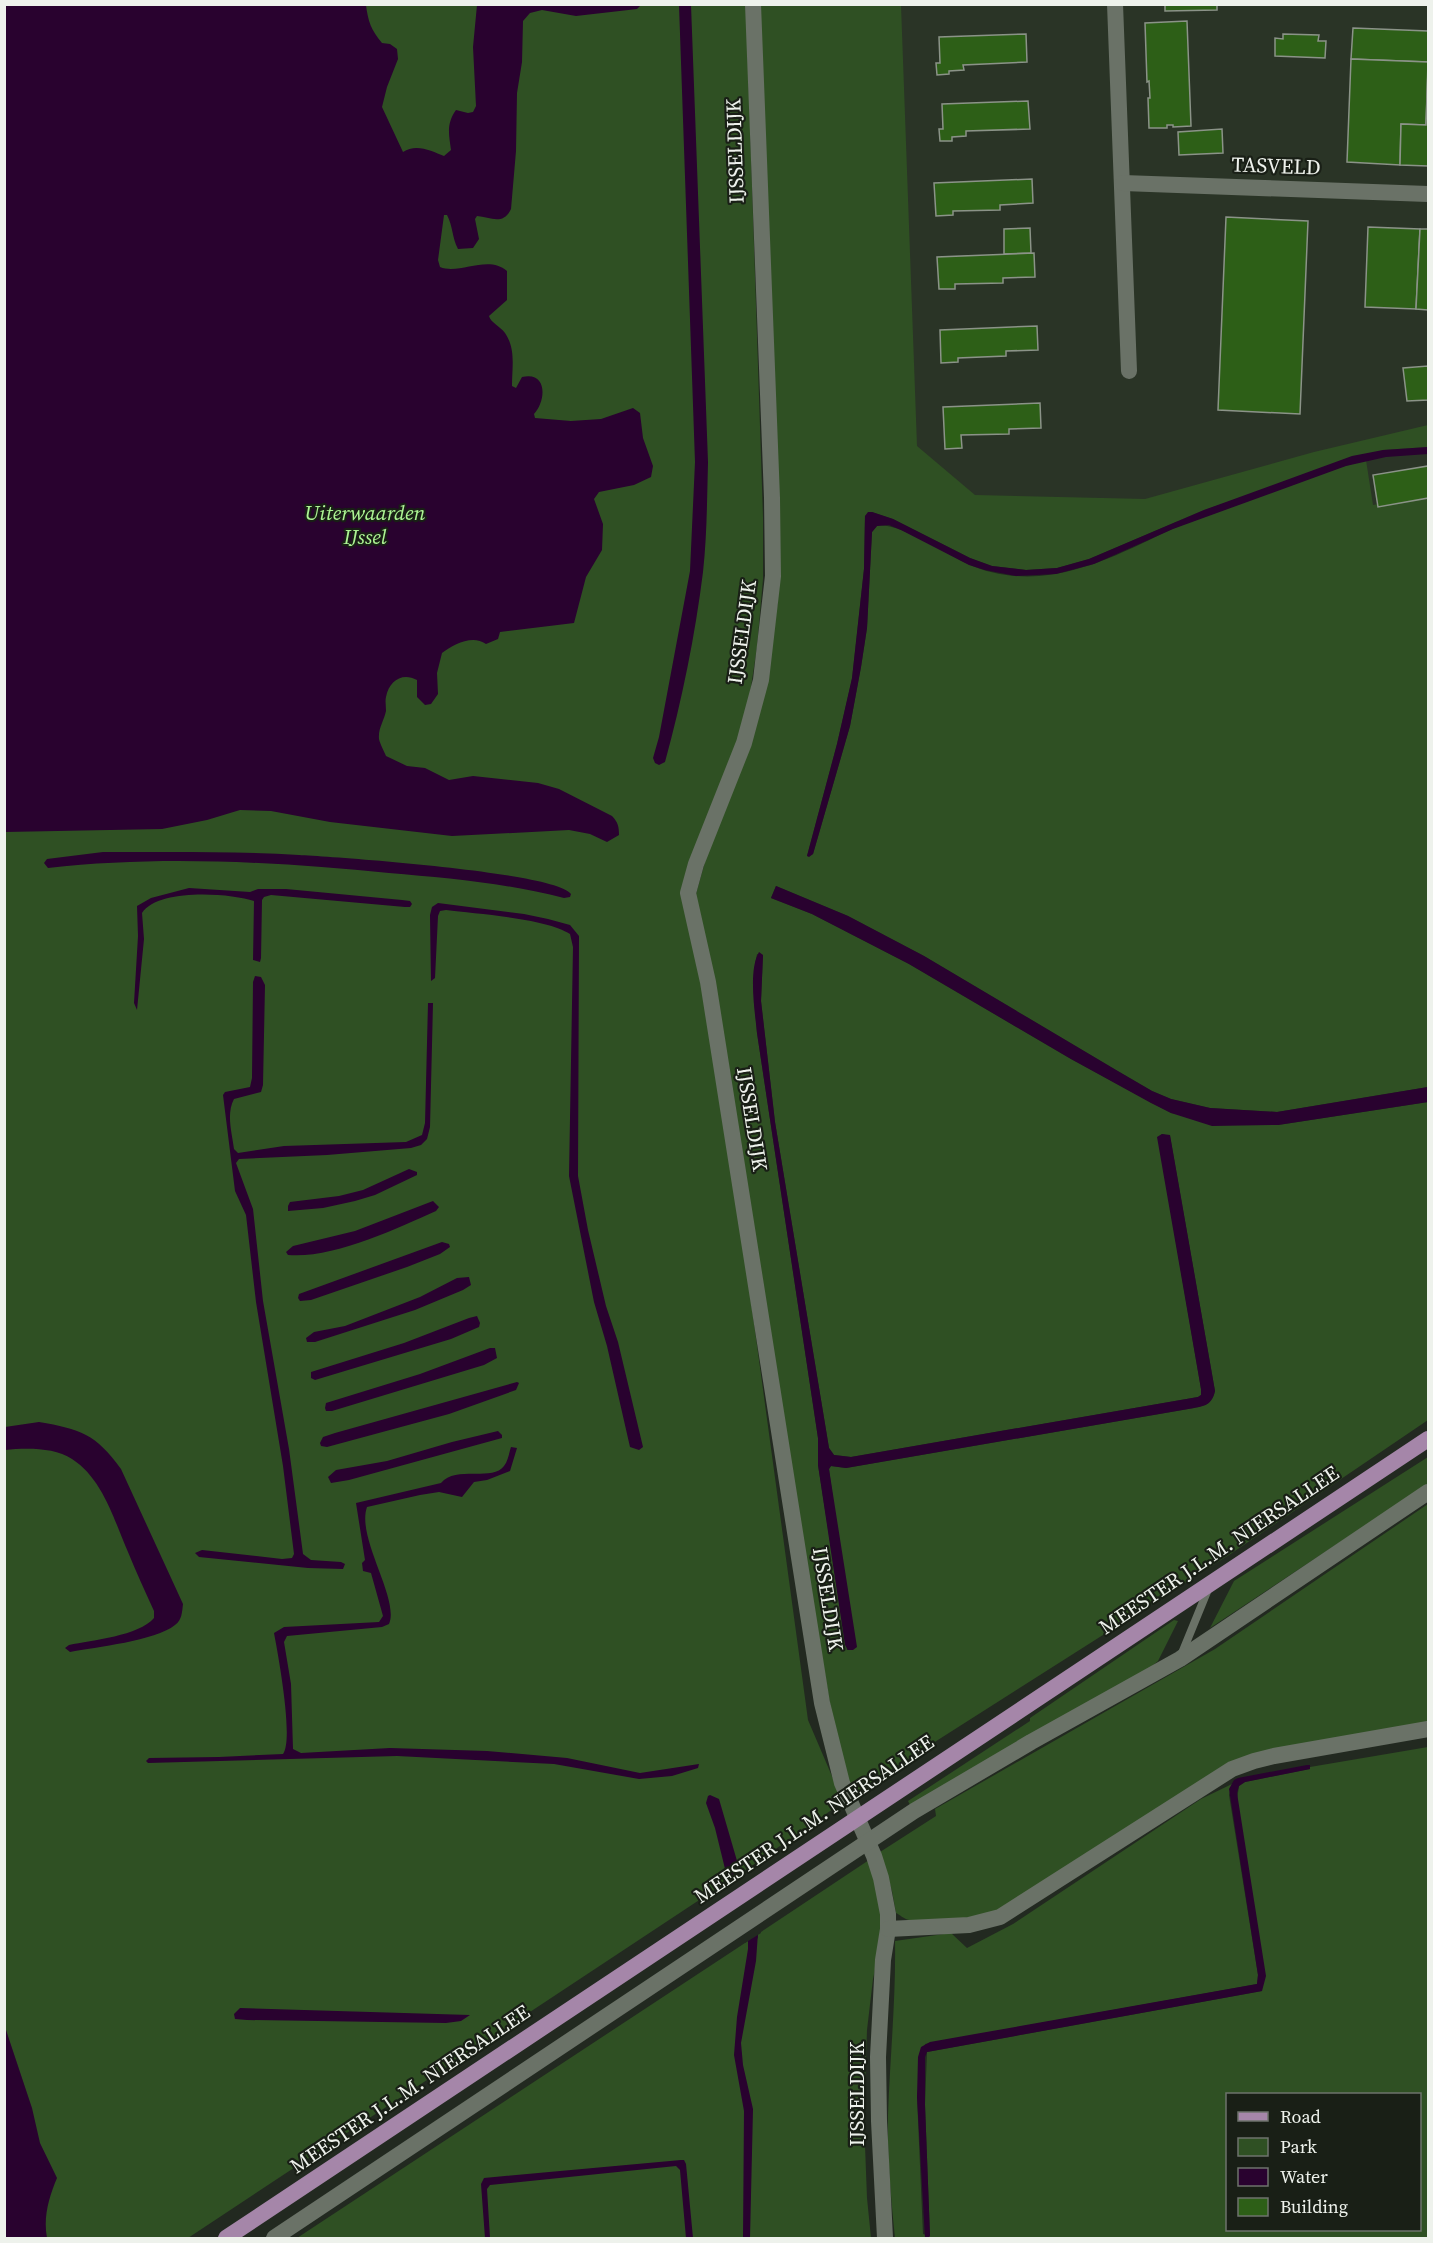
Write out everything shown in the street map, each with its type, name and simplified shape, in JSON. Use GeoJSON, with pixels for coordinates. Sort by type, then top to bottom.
{"type":"FeatureCollection","features":[{"type":"Feature","properties":{"kind":"main road","name":"MEESTER J.L.M. NIERSALLEE"},"geometry":{"type":"LineString","coordinates":[[226,2238],[1428,1439]]}},
{"type":"Feature","properties":{"kind":"street","name":"IJSSELDIJK"},"geometry":{"type":"LineString","coordinates":[[753,4],[773,576],[758,690],[744,743],[696,864],[688,893],[708,982],[822,1703],[842,1783],[881,1878],[887,1907],[888,1929],[883,1960],[878,2057],[885,2238]]}},
{"type":"Feature","properties":{"kind":"street"},"geometry":{"type":"LineString","coordinates":[[1115,4],[1129,371]]}},
{"type":"Feature","properties":{"kind":"street","name":"TASVELD"},"geometry":{"type":"LineString","coordinates":[[1123,183],[1428,194]]}},
{"type":"Feature","properties":{"kind":"street"},"geometry":{"type":"LineString","coordinates":[[274,2238],[914,1811],[1030,1742],[1180,1659],[1428,1492]]}},
{"type":"Feature","properties":{"kind":"street"},"geometry":{"type":"LineString","coordinates":[[888,1929],[969,1925],[1000,1917],[1215,1779],[1254,1761],[1428,1729]]}},
{"type":"Feature","properties":{"kind":"lane"},"geometry":{"type":"LineString","coordinates":[[1180,1659],[1210,1584]]}},
{"type":"Feature","properties":{"kind":"shaded area"},"geometry":{"type":"Polygon","coordinates":[[[814,5],[1428,5],[1428,509],[962,532],[868,472],[814,5]]]}},
{"type":"Feature","properties":{"kind":"green space","name":"Uiterwaarden IJssel"},"geometry":{"type":"Polygon","coordinates":[[[5,5],[746,5],[763,517],[763,579],[757,647],[749,700],[741,732],[687,868],[750,1294],[808,1720],[843,1802],[740,1874],[738,1869],[728,1881],[188,2238],[32,2238],[5,2177],[5,5]]]}},
{"type":"Feature","properties":{"kind":"green space"},"geometry":{"type":"Polygon","coordinates":[[[759,5],[901,5],[917,446],[975,495],[1145,499],[1314,452],[1428,425],[1428,447],[1383,450],[1204,510],[1089,559],[1057,568],[1026,570],[992,566],[970,558],[893,519],[872,512],[865,516],[864,569],[852,679],[807,856],[813,854],[850,726],[867,628],[872,532],[877,526],[886,526],[909,533],[968,564],[994,573],[1039,576],[1091,565],[1172,529],[1361,461],[1366,460],[1373,505],[1428,495],[1428,1087],[1277,1112],[1210,1108],[1171,1099],[1152,1091],[924,956],[848,916],[776,886],[771,898],[812,914],[909,964],[1071,1059],[1171,1113],[1278,1125],[1428,1102],[1428,1420],[1232,1553],[853,1794],[838,1751],[694,901],[778,603],[759,5]],[[757,954],[754,974],[757,1033],[818,1438],[818,1465],[847,1650],[853,1650],[829,1469],[831,1466],[846,1468],[1194,1408],[1208,1403],[1215,1391],[1170,1136],[1162,1134],[1158,1137],[1201,1395],[851,1457],[834,1455],[829,1448],[775,1122],[761,1001],[763,955],[757,954]]]}},
{"type":"Feature","properties":{"kind":"green space"},"geometry":{"type":"Polygon","coordinates":[[[1428,1457],[1428,1484],[1210,1628],[1234,1581],[1428,1457]]]}},
{"type":"Feature","properties":{"kind":"green space"},"geometry":{"type":"Polygon","coordinates":[[[1428,1504],[1428,1724],[1266,1753],[996,1912],[940,1921],[909,1920],[896,1913],[880,1852],[936,1816],[935,1809],[1215,1649],[1428,1504]]]}},
{"type":"Feature","properties":{"kind":"green space"},"geometry":{"type":"Polygon","coordinates":[[[1174,1620],[1178,1621],[1158,1661],[1151,1667],[910,1805],[908,1801],[1030,1721],[1030,1718],[1174,1620]]]}},
{"type":"Feature","properties":{"kind":"green space"},"geometry":{"type":"Polygon","coordinates":[[[1428,1747],[1428,2238],[895,2238],[888,2130],[895,1941],[951,1933],[967,1948],[1013,1924],[1201,1799],[1232,1784],[1229,1795],[1258,1975],[1257,1984],[925,2044],[917,2097],[923,2234],[930,2236],[925,2105],[927,2052],[1262,1991],[1237,1800],[1239,1786],[1245,1782],[1310,1769],[1310,1767],[1428,1747]]]}},
{"type":"Feature","properties":{"kind":"green space"},"geometry":{"type":"Polygon","coordinates":[[[869,1860],[880,1901],[883,1931],[873,1979],[867,2030],[864,2119],[871,2238],[297,2238],[748,1941],[748,1945],[758,1938],[758,1934],[869,1860]]]}},
{"type":"Feature","properties":{"kind":"water"},"geometry":{"type":"Polygon","coordinates":[[[4,5],[366,5],[371,25],[378,38],[382,43],[390,44],[397,49],[398,59],[382,107],[403,152],[419,148],[444,156],[451,150],[449,125],[456,110],[473,112],[476,106],[473,47],[477,5],[641,5],[637,9],[576,16],[542,10],[530,13],[523,21],[511,209],[500,219],[477,216],[475,219],[479,239],[473,248],[458,249],[449,219],[447,215],[444,215],[438,260],[440,267],[448,269],[491,264],[507,271],[507,300],[489,316],[505,333],[511,345],[512,386],[516,388],[522,377],[537,378],[542,388],[542,395],[534,414],[535,418],[571,421],[601,419],[633,408],[640,413],[643,438],[653,466],[651,477],[634,485],[599,492],[594,499],[603,524],[602,550],[586,577],[574,623],[500,632],[498,639],[486,644],[469,640],[452,647],[442,653],[437,673],[438,694],[431,704],[425,705],[417,697],[417,680],[406,677],[393,682],[386,697],[386,711],[379,735],[386,756],[407,766],[425,768],[449,780],[473,776],[538,783],[559,789],[612,816],[618,825],[619,835],[607,842],[590,834],[569,830],[452,836],[330,822],[271,811],[240,810],[207,820],[162,829],[5,832],[4,5]]]}},
{"type":"Feature","properties":{"kind":"water"},"geometry":{"type":"Polygon","coordinates":[[[679,5],[691,5],[708,462],[707,504],[703,572],[692,644],[665,762],[659,765],[653,758],[659,737],[690,571],[695,462],[679,5]]]}},
{"type":"Feature","properties":{"kind":"water"},"geometry":{"type":"Polygon","coordinates":[[[1428,447],[1428,454],[1386,457],[1346,466],[1173,529],[1094,564],[1056,574],[1016,576],[985,570],[969,565],[889,525],[877,526],[872,532],[867,628],[850,726],[813,854],[807,856],[852,678],[864,569],[865,516],[868,512],[893,519],[970,558],[992,566],[1026,570],[1057,568],[1089,559],[1204,510],[1352,456],[1383,450],[1428,447]]]}},
{"type":"Feature","properties":{"kind":"water"},"geometry":{"type":"Polygon","coordinates":[[[103,852],[250,853],[398,862],[527,879],[556,886],[571,894],[570,897],[564,898],[520,888],[455,879],[261,863],[133,862],[48,868],[44,863],[47,859],[103,852]]]}},
{"type":"Feature","properties":{"kind":"water"},"geometry":{"type":"Polygon","coordinates":[[[776,886],[848,916],[924,956],[1152,1091],[1171,1099],[1210,1108],[1277,1112],[1428,1087],[1428,1102],[1278,1125],[1212,1126],[1171,1113],[1071,1059],[909,964],[812,914],[771,898],[776,886]]]}},
{"type":"Feature","properties":{"kind":"water"},"geometry":{"type":"Polygon","coordinates":[[[189,888],[250,892],[258,889],[286,889],[402,900],[410,901],[412,904],[410,907],[405,907],[271,895],[264,897],[262,900],[260,962],[253,960],[254,901],[212,895],[163,899],[150,905],[142,913],[144,939],[137,1010],[134,1003],[138,936],[137,906],[151,898],[189,888]]]}},
{"type":"Feature","properties":{"kind":"water"},"geometry":{"type":"Polygon","coordinates":[[[438,903],[548,919],[570,925],[579,936],[578,1176],[606,1306],[618,1342],[643,1447],[639,1450],[630,1447],[607,1346],[594,1302],[569,1176],[573,947],[570,934],[528,920],[440,911],[435,978],[431,981],[430,915],[432,907],[438,903]]]}},
{"type":"Feature","properties":{"kind":"water"},"geometry":{"type":"Polygon","coordinates":[[[759,952],[763,955],[761,1001],[775,1122],[829,1448],[834,1455],[851,1457],[1201,1395],[1157,1137],[1162,1134],[1170,1135],[1215,1391],[1210,1402],[1198,1407],[846,1468],[831,1466],[829,1469],[857,1647],[853,1650],[848,1650],[845,1645],[818,1465],[818,1438],[757,1033],[753,980],[759,952]]]}},
{"type":"Feature","properties":{"kind":"water"},"geometry":{"type":"Polygon","coordinates":[[[255,976],[261,977],[265,985],[263,1085],[261,1092],[234,1099],[230,1117],[234,1149],[238,1153],[284,1146],[406,1142],[422,1135],[425,1123],[428,1003],[433,1003],[430,1127],[427,1139],[421,1145],[411,1148],[327,1155],[239,1159],[236,1163],[253,1209],[263,1301],[289,1449],[303,1554],[311,1560],[341,1562],[345,1564],[343,1569],[308,1568],[199,1557],[195,1553],[202,1550],[282,1559],[292,1558],[294,1554],[283,1466],[256,1302],[246,1215],[235,1191],[223,1095],[225,1092],[250,1087],[255,976]]]}},
{"type":"Feature","properties":{"kind":"water"},"geometry":{"type":"Polygon","coordinates":[[[409,1169],[417,1172],[417,1175],[375,1195],[323,1208],[288,1211],[290,1202],[339,1196],[363,1190],[409,1169]]]}},
{"type":"Feature","properties":{"kind":"water"},"geometry":{"type":"Polygon","coordinates":[[[433,1201],[439,1207],[436,1211],[344,1248],[305,1255],[288,1255],[286,1252],[293,1246],[355,1231],[433,1201]]]}},
{"type":"Feature","properties":{"kind":"water"},"geometry":{"type":"Polygon","coordinates":[[[442,1242],[449,1244],[450,1247],[440,1254],[407,1267],[311,1300],[300,1301],[298,1298],[299,1294],[442,1242]]]}},
{"type":"Feature","properties":{"kind":"water"},"geometry":{"type":"Polygon","coordinates":[[[469,1277],[471,1285],[463,1290],[415,1310],[315,1342],[307,1342],[306,1338],[314,1332],[345,1326],[420,1297],[457,1278],[469,1277]]]}},
{"type":"Feature","properties":{"kind":"water"},"geometry":{"type":"Polygon","coordinates":[[[477,1316],[479,1327],[451,1339],[315,1380],[311,1378],[311,1372],[404,1343],[477,1316]]]}},
{"type":"Feature","properties":{"kind":"water"},"geometry":{"type":"Polygon","coordinates":[[[495,1348],[497,1358],[484,1365],[326,1411],[326,1403],[420,1374],[495,1348]]]}},
{"type":"Feature","properties":{"kind":"water"},"geometry":{"type":"Polygon","coordinates":[[[519,1383],[516,1390],[449,1414],[327,1447],[321,1446],[320,1443],[323,1437],[335,1433],[519,1383]]]}},
{"type":"Feature","properties":{"kind":"water"},"geometry":{"type":"Polygon","coordinates":[[[39,1422],[66,1427],[86,1435],[103,1448],[121,1469],[183,1604],[177,1623],[166,1631],[125,1643],[70,1652],[65,1648],[69,1645],[138,1629],[154,1618],[154,1611],[106,1501],[92,1477],[83,1467],[65,1455],[48,1450],[5,1450],[5,1427],[39,1422]]]}},
{"type":"Feature","properties":{"kind":"water"},"geometry":{"type":"Polygon","coordinates":[[[498,1431],[502,1438],[349,1480],[331,1483],[328,1477],[336,1470],[387,1461],[498,1431]]]}},
{"type":"Feature","properties":{"kind":"water"},"geometry":{"type":"Polygon","coordinates":[[[511,1447],[517,1448],[510,1471],[487,1480],[474,1482],[462,1497],[439,1492],[367,1507],[365,1520],[367,1535],[389,1600],[391,1613],[389,1624],[382,1627],[287,1636],[284,1642],[291,1684],[293,1749],[301,1753],[390,1748],[487,1751],[567,1758],[640,1773],[699,1764],[698,1768],[672,1776],[639,1779],[554,1764],[397,1756],[148,1763],[146,1761],[149,1758],[283,1754],[286,1746],[286,1715],[274,1633],[284,1627],[379,1622],[383,1616],[371,1573],[363,1571],[362,1563],[365,1560],[356,1503],[441,1483],[455,1475],[498,1471],[504,1466],[511,1447]]]}},
{"type":"Feature","properties":{"kind":"water"},"geometry":{"type":"Polygon","coordinates":[[[1310,1765],[1310,1769],[1245,1782],[1239,1786],[1237,1793],[1266,1976],[1262,1991],[927,2052],[925,2057],[925,2105],[930,2236],[925,2238],[917,2097],[918,2057],[921,2047],[930,2042],[1257,1984],[1258,1975],[1229,1789],[1234,1780],[1238,1778],[1310,1765]]]}},
{"type":"Feature","properties":{"kind":"water"},"geometry":{"type":"Polygon","coordinates":[[[710,1795],[719,1799],[758,1933],[756,1961],[741,2043],[743,2065],[753,2109],[750,2238],[743,2238],[744,2111],[734,2055],[748,1936],[728,1881],[715,1828],[706,1803],[710,1795]]]}},
{"type":"Feature","properties":{"kind":"water"},"geometry":{"type":"Polygon","coordinates":[[[240,2008],[470,2015],[461,2021],[446,2023],[235,2019],[234,2014],[240,2008]]]}},
{"type":"Feature","properties":{"kind":"water"},"geometry":{"type":"Polygon","coordinates":[[[4,2024],[32,2108],[40,2143],[57,2178],[48,2207],[47,2238],[5,2238],[4,2024]]]}},
{"type":"Feature","properties":{"kind":"water"},"geometry":{"type":"Polygon","coordinates":[[[684,2160],[693,2238],[686,2238],[680,2170],[676,2166],[490,2185],[487,2189],[490,2238],[485,2238],[481,2184],[484,2178],[684,2160]]]}},
{"type":"Feature","properties":{"kind":"pier"},"geometry":{"type":"Polygon","coordinates":[[[741,1869],[761,1933],[745,1943],[745,1936],[724,1880],[741,1869]]]}},
{"type":"Feature","properties":{"kind":"building"},"geometry":{"type":"Polygon","coordinates":[[[1165,4],[1217,4],[1217,10],[1165,11],[1165,4]]]}},
{"type":"Feature","properties":{"kind":"building"},"geometry":{"type":"Polygon","coordinates":[[[1187,21],[1191,126],[1167,125],[1167,128],[1149,128],[1148,98],[1150,98],[1149,81],[1147,82],[1145,23],[1187,21]]]}},
{"type":"Feature","properties":{"kind":"building"},"geometry":{"type":"Polygon","coordinates":[[[1353,28],[1428,31],[1428,62],[1351,59],[1353,28]]]}},
{"type":"Feature","properties":{"kind":"building"},"geometry":{"type":"Polygon","coordinates":[[[1026,34],[1027,62],[963,65],[964,70],[937,75],[936,63],[940,63],[939,37],[1026,34]]]}},
{"type":"Feature","properties":{"kind":"building"},"geometry":{"type":"Polygon","coordinates":[[[1283,34],[1319,35],[1318,41],[1326,41],[1325,58],[1275,56],[1275,38],[1283,39],[1283,34]]]}},
{"type":"Feature","properties":{"kind":"building"},"geometry":{"type":"Polygon","coordinates":[[[1351,59],[1428,62],[1426,125],[1401,124],[1400,165],[1347,162],[1351,59]]]}},
{"type":"Feature","properties":{"kind":"building"},"geometry":{"type":"Polygon","coordinates":[[[1428,70],[1428,166],[1400,165],[1401,124],[1426,125],[1428,70]]]}},
{"type":"Feature","properties":{"kind":"building"},"geometry":{"type":"Polygon","coordinates":[[[1028,101],[1030,129],[966,131],[966,136],[952,137],[952,141],[940,141],[939,129],[943,129],[942,104],[1028,101]]]}},
{"type":"Feature","properties":{"kind":"building"},"geometry":{"type":"Polygon","coordinates":[[[1222,129],[1223,153],[1179,155],[1178,132],[1222,129]]]}},
{"type":"Feature","properties":{"kind":"building"},"geometry":{"type":"Polygon","coordinates":[[[1032,179],[1033,203],[1000,205],[1000,210],[953,211],[953,215],[936,216],[934,183],[1032,179]]]}},
{"type":"Feature","properties":{"kind":"building"},"geometry":{"type":"Polygon","coordinates":[[[1226,217],[1308,221],[1300,414],[1218,410],[1226,217]]]}},
{"type":"Feature","properties":{"kind":"building"},"geometry":{"type":"Polygon","coordinates":[[[1368,227],[1420,229],[1416,309],[1365,307],[1368,227]]]}},
{"type":"Feature","properties":{"kind":"building"},"geometry":{"type":"Polygon","coordinates":[[[1030,228],[1031,253],[1004,254],[1004,229],[1030,228]]]}},
{"type":"Feature","properties":{"kind":"building"},"geometry":{"type":"Polygon","coordinates":[[[1420,229],[1428,229],[1428,310],[1416,309],[1420,229]]]}},
{"type":"Feature","properties":{"kind":"building"},"geometry":{"type":"Polygon","coordinates":[[[1034,253],[1035,277],[1003,278],[1003,283],[955,284],[955,289],[939,289],[937,257],[1034,253]]]}},
{"type":"Feature","properties":{"kind":"building"},"geometry":{"type":"Polygon","coordinates":[[[1037,326],[1038,350],[1006,351],[1006,356],[958,358],[958,362],[941,363],[940,330],[1037,326]]]}},
{"type":"Feature","properties":{"kind":"building"},"geometry":{"type":"Polygon","coordinates":[[[1428,366],[1428,400],[1407,401],[1403,368],[1428,366]]]}},
{"type":"Feature","properties":{"kind":"building"},"geometry":{"type":"Polygon","coordinates":[[[1040,403],[1041,428],[1009,429],[1009,434],[961,435],[962,448],[945,449],[943,407],[1040,403]]]}},
{"type":"Feature","properties":{"kind":"building"},"geometry":{"type":"Polygon","coordinates":[[[1428,466],[1428,498],[1378,507],[1373,475],[1428,466]]]}}]}
